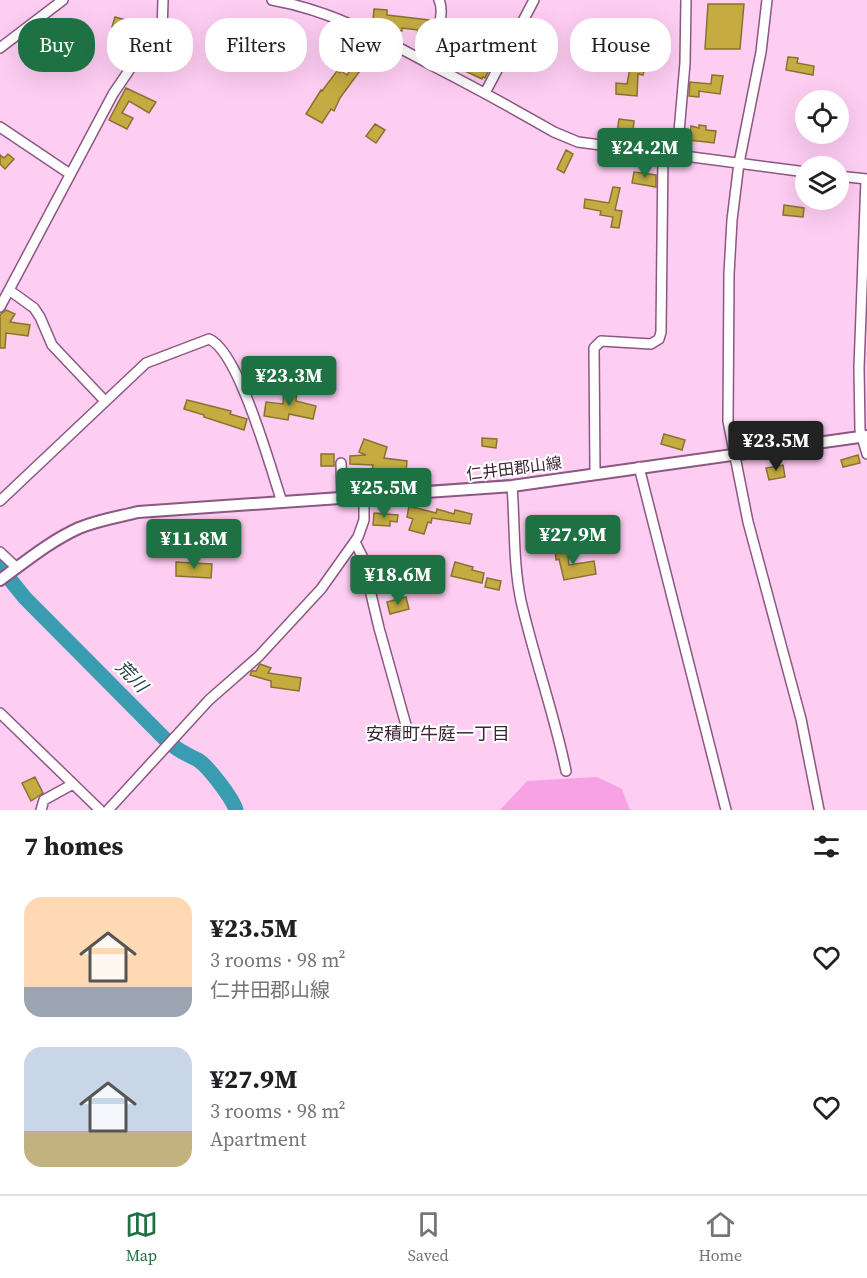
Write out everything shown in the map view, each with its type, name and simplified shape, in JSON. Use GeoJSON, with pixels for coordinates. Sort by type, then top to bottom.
{"type":"FeatureCollection","features":[{"type":"Feature","properties":{"kind":"main road","name":"仁井田郡山線"},"geometry":{"type":"LineString","coordinates":[[0,580],[50,544],[77,529],[108,519],[153,510],[512,486],[865,437]]}},
{"type":"Feature","properties":{"kind":"street"},"geometry":{"type":"LineString","coordinates":[[0,48],[63,0]]}},
{"type":"Feature","properties":{"kind":"street"},"geometry":{"type":"LineString","coordinates":[[0,307],[112,94],[134,63],[153,50],[160,40],[163,0]]}},
{"type":"Feature","properties":{"kind":"street"},"geometry":{"type":"LineString","coordinates":[[272,0],[319,12],[360,29],[415,56]]}},
{"type":"Feature","properties":{"kind":"street"},"geometry":{"type":"LineString","coordinates":[[439,0],[440,18]]}},
{"type":"Feature","properties":{"kind":"street"},"geometry":{"type":"LineString","coordinates":[[485,93],[534,0]]}},
{"type":"Feature","properties":{"kind":"street"},"geometry":{"type":"LineString","coordinates":[[677,155],[685,63],[686,0]]}},
{"type":"Feature","properties":{"kind":"street"},"geometry":{"type":"LineString","coordinates":[[767,0],[761,52],[739,163],[732,220],[729,274],[728,421],[748,522],[801,719],[819,810]]}},
{"type":"Feature","properties":{"kind":"street"},"geometry":{"type":"LineString","coordinates":[[445,72],[554,132],[578,142],[795,171]]}},
{"type":"Feature","properties":{"kind":"street"},"geometry":{"type":"LineString","coordinates":[[0,127],[70,174]]}},
{"type":"Feature","properties":{"kind":"street"},"geometry":{"type":"LineString","coordinates":[[595,473],[594,348],[601,341],[651,344],[659,339],[661,332],[663,153]]}},
{"type":"Feature","properties":{"kind":"street"},"geometry":{"type":"LineString","coordinates":[[849,177],[867,179],[859,368],[860,429],[865,437],[867,454]]}},
{"type":"Feature","properties":{"kind":"street"},"geometry":{"type":"LineString","coordinates":[[9,290],[34,308],[52,345],[105,401]]}},
{"type":"Feature","properties":{"kind":"street"},"geometry":{"type":"LineString","coordinates":[[0,501],[149,361],[203,340],[212,339],[229,360],[240,381],[282,502]]}},
{"type":"Feature","properties":{"kind":"street"},"geometry":{"type":"LineString","coordinates":[[341,463],[342,498]]}},
{"type":"Feature","properties":{"kind":"street"},"geometry":{"type":"LineString","coordinates":[[639,467],[726,810]]}},
{"type":"Feature","properties":{"kind":"street"},"geometry":{"type":"LineString","coordinates":[[512,486],[516,566],[521,601],[566,771]]}},
{"type":"Feature","properties":{"kind":"street"},"geometry":{"type":"LineString","coordinates":[[108,810],[209,700],[288,626],[321,589],[355,542],[363,525],[364,497]]}},
{"type":"Feature","properties":{"kind":"street"},"geometry":{"type":"LineString","coordinates":[[355,542],[362,556],[406,725]]}},
{"type":"Feature","properties":{"kind":"street"},"geometry":{"type":"LineString","coordinates":[[0,552],[18,568]]}},
{"type":"Feature","properties":{"kind":"street"},"geometry":{"type":"LineString","coordinates":[[0,713],[100,810]]}},
{"type":"Feature","properties":{"kind":"street"},"geometry":{"type":"LineString","coordinates":[[41,810],[44,800],[74,784]]}},
{"type":"Feature","properties":{"kind":"shaded area"},"geometry":{"type":"Polygon","coordinates":[[[597,777],[622,789],[630,810],[500,810],[527,781],[597,777]]]}},
{"type":"Feature","properties":{"kind":"building"},"geometry":{"type":"Polygon","coordinates":[[[708,4],[744,4],[740,49],[705,49],[708,4]]]}},
{"type":"Feature","properties":{"kind":"building"},"geometry":{"type":"Polygon","coordinates":[[[374,9],[387,10],[387,15],[415,18],[415,30],[403,28],[403,18],[373,18],[374,9]]]}},
{"type":"Feature","properties":{"kind":"building"},"geometry":{"type":"Polygon","coordinates":[[[788,57],[798,58],[797,63],[814,66],[813,75],[786,70],[788,57]]]}},
{"type":"Feature","properties":{"kind":"building"},"geometry":{"type":"Polygon","coordinates":[[[336,72],[347,75],[349,72],[359,72],[340,98],[334,111],[331,109],[322,123],[306,114],[321,90],[336,72]]]}},
{"type":"Feature","properties":{"kind":"building"},"geometry":{"type":"Polygon","coordinates":[[[467,72],[488,72],[482,79],[467,72]]]}},
{"type":"Feature","properties":{"kind":"building"},"geometry":{"type":"Polygon","coordinates":[[[629,72],[644,72],[643,75],[638,74],[637,96],[616,94],[616,83],[627,84],[629,72]]]}},
{"type":"Feature","properties":{"kind":"building"},"geometry":{"type":"Polygon","coordinates":[[[712,75],[723,76],[720,94],[699,91],[699,97],[689,96],[690,82],[711,84],[712,75]]]}},
{"type":"Feature","properties":{"kind":"building"},"geometry":{"type":"Polygon","coordinates":[[[126,88],[156,102],[149,113],[129,101],[122,113],[133,118],[127,129],[109,120],[126,88]]]}},
{"type":"Feature","properties":{"kind":"building"},"geometry":{"type":"Polygon","coordinates":[[[619,119],[634,121],[632,140],[616,138],[619,119]]]}},
{"type":"Feature","properties":{"kind":"building"},"geometry":{"type":"Polygon","coordinates":[[[375,124],[385,130],[376,143],[366,136],[375,124]]]}},
{"type":"Feature","properties":{"kind":"building"},"geometry":{"type":"Polygon","coordinates":[[[699,125],[706,126],[706,130],[716,131],[714,143],[689,140],[691,126],[699,128],[699,125]]]}},
{"type":"Feature","properties":{"kind":"building"},"geometry":{"type":"Polygon","coordinates":[[[566,150],[573,154],[564,173],[557,169],[566,150]]]}},
{"type":"Feature","properties":{"kind":"building"},"geometry":{"type":"Polygon","coordinates":[[[8,154],[14,159],[5,169],[0,164],[0,155],[4,158],[8,154]]]}},
{"type":"Feature","properties":{"kind":"building"},"geometry":{"type":"Polygon","coordinates":[[[634,172],[656,175],[656,187],[632,183],[634,172]]]}},
{"type":"Feature","properties":{"kind":"building"},"geometry":{"type":"Polygon","coordinates":[[[613,187],[620,188],[615,210],[622,211],[619,228],[611,227],[613,217],[600,215],[601,211],[584,208],[585,199],[609,203],[613,187]]]}},
{"type":"Feature","properties":{"kind":"building"},"geometry":{"type":"Polygon","coordinates":[[[784,205],[795,207],[795,210],[804,210],[803,217],[783,215],[784,205]]]}},
{"type":"Feature","properties":{"kind":"building"},"geometry":{"type":"Polygon","coordinates":[[[6,310],[15,314],[10,322],[30,325],[28,336],[6,333],[5,348],[0,348],[0,315],[6,310]]]}},
{"type":"Feature","properties":{"kind":"building"},"geometry":{"type":"Polygon","coordinates":[[[284,388],[297,389],[296,401],[316,406],[313,419],[289,414],[288,420],[264,416],[266,402],[283,404],[284,388]]]}},
{"type":"Feature","properties":{"kind":"building"},"geometry":{"type":"Polygon","coordinates":[[[187,400],[231,411],[230,414],[247,419],[244,430],[184,409],[187,400]]]}},
{"type":"Feature","properties":{"kind":"building"},"geometry":{"type":"Polygon","coordinates":[[[664,434],[685,440],[682,450],[661,444],[664,434]]]}},
{"type":"Feature","properties":{"kind":"building"},"geometry":{"type":"Polygon","coordinates":[[[482,438],[497,439],[496,448],[482,446],[482,438]]]}},
{"type":"Feature","properties":{"kind":"building"},"geometry":{"type":"Polygon","coordinates":[[[364,439],[387,447],[384,458],[407,461],[406,473],[422,473],[423,485],[391,484],[393,474],[388,471],[372,470],[373,465],[350,464],[350,456],[366,455],[359,452],[364,439]]]}},
{"type":"Feature","properties":{"kind":"building"},"geometry":{"type":"Polygon","coordinates":[[[321,454],[334,454],[334,466],[321,466],[321,454]]]}},
{"type":"Feature","properties":{"kind":"building"},"geometry":{"type":"Polygon","coordinates":[[[858,455],[860,463],[843,467],[841,460],[858,455]]]}},
{"type":"Feature","properties":{"kind":"building"},"geometry":{"type":"Polygon","coordinates":[[[519,460],[521,471],[501,474],[499,462],[519,460]]]}},
{"type":"Feature","properties":{"kind":"building"},"geometry":{"type":"Polygon","coordinates":[[[783,465],[785,477],[769,480],[766,468],[783,465]]]}},
{"type":"Feature","properties":{"kind":"building"},"geometry":{"type":"Polygon","coordinates":[[[409,506],[436,513],[437,509],[454,514],[455,510],[472,514],[470,524],[432,518],[424,534],[409,530],[413,519],[407,517],[409,506]]]}},
{"type":"Feature","properties":{"kind":"building"},"geometry":{"type":"Polygon","coordinates":[[[374,513],[398,515],[397,522],[390,521],[390,526],[373,525],[374,513]]]}},
{"type":"Feature","properties":{"kind":"building"},"geometry":{"type":"Polygon","coordinates":[[[157,544],[177,545],[177,557],[157,556],[157,544]]]}},
{"type":"Feature","properties":{"kind":"building"},"geometry":{"type":"Polygon","coordinates":[[[567,547],[569,565],[594,561],[596,574],[564,580],[559,559],[556,560],[555,548],[567,547]]]}},
{"type":"Feature","properties":{"kind":"building"},"geometry":{"type":"Polygon","coordinates":[[[176,562],[212,564],[211,578],[176,576],[176,562]]]}},
{"type":"Feature","properties":{"kind":"building"},"geometry":{"type":"Polygon","coordinates":[[[455,562],[484,573],[482,583],[451,576],[455,562]]]}},
{"type":"Feature","properties":{"kind":"building"},"geometry":{"type":"Polygon","coordinates":[[[487,578],[501,581],[499,590],[485,587],[487,578]]]}},
{"type":"Feature","properties":{"kind":"building"},"geometry":{"type":"Polygon","coordinates":[[[406,597],[409,609],[390,614],[387,602],[406,597]]]}},
{"type":"Feature","properties":{"kind":"building"},"geometry":{"type":"Polygon","coordinates":[[[260,664],[271,668],[268,673],[301,678],[299,691],[271,687],[271,681],[250,675],[260,664]]]}},
{"type":"Feature","properties":{"kind":"building"},"geometry":{"type":"Polygon","coordinates":[[[35,777],[43,793],[31,801],[22,783],[35,777]]]}},
{"type":"Feature","properties":{"kind":"waterway","name":"荒川"},"geometry":{"type":"LineString","coordinates":[[0,567],[25,598],[166,740],[208,769],[236,810]]}},
{"type":"Feature","properties":{"kind":"district","name":"安積町牛庭一丁目"},"geometry":{"type":"Point","coordinates":[438,733]}}]}
